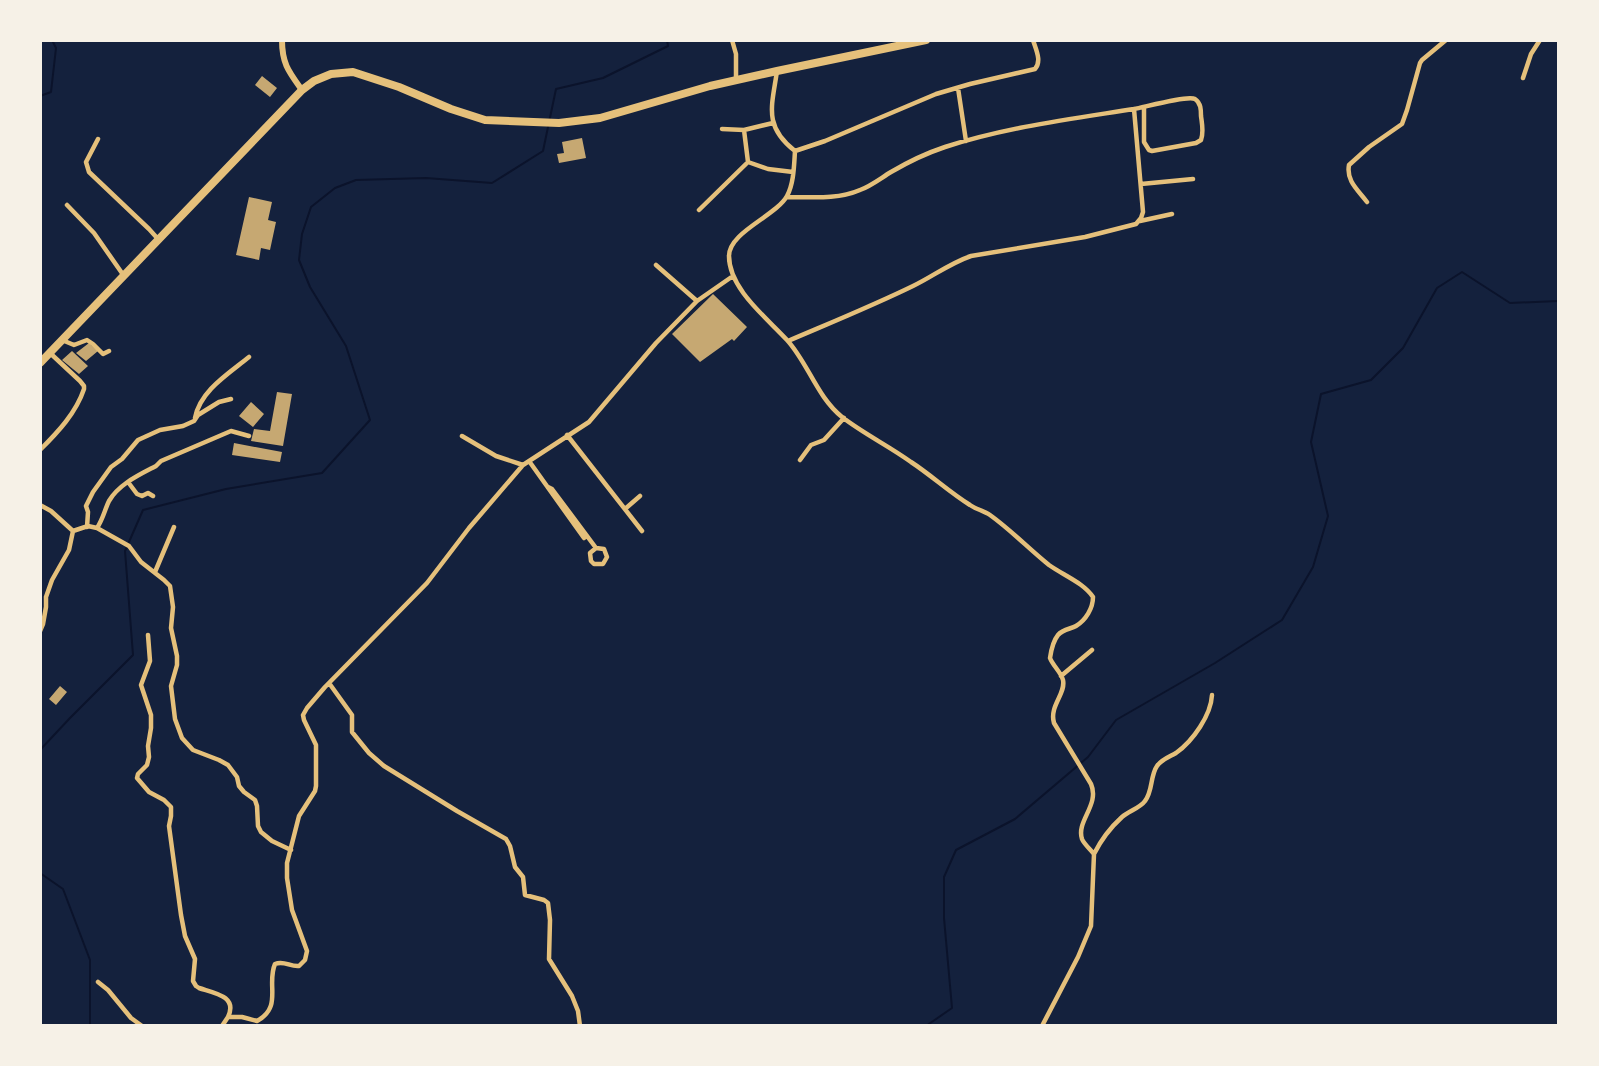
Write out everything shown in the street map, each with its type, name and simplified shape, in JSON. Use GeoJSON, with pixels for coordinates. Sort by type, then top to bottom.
{"type":"FeatureCollection","features":[{"type":"Feature","properties":{"kind":"highway"},"geometry":{"type":"LineString","coordinates":[[40,363],[302,90],[314,81],[331,74],[353,72],[399,87],[480,119],[559,123],[600,118],[736,80],[926,40]]}},
{"type":"Feature","properties":{"kind":"street"},"geometry":{"type":"LineString","coordinates":[[282,40],[284,62],[302,90]]}},
{"type":"Feature","properties":{"kind":"street"},"geometry":{"type":"LineString","coordinates":[[732,40],[736,54],[736,80]]}},
{"type":"Feature","properties":{"kind":"street"},"geometry":{"type":"LineString","coordinates":[[795,151],[913,103],[958,88],[1035,69],[1038,61],[1033,40]]}},
{"type":"Feature","properties":{"kind":"street"},"geometry":{"type":"LineString","coordinates":[[1367,202],[1348,175],[1349,165],[1369,147],[1402,124],[1420,63],[1446,40]]}},
{"type":"Feature","properties":{"kind":"street"},"geometry":{"type":"LineString","coordinates":[[1523,78],[1531,54],[1540,40]]}},
{"type":"Feature","properties":{"kind":"street"},"geometry":{"type":"LineString","coordinates":[[777,71],[772,103],[772,123],[783,141],[795,151]]}},
{"type":"Feature","properties":{"kind":"street"},"geometry":{"type":"LineString","coordinates":[[958,88],[966,141]]}},
{"type":"Feature","properties":{"kind":"street"},"geometry":{"type":"LineString","coordinates":[[787,197],[836,196],[853,193],[924,155],[966,141],[1015,128],[1134,109],[1180,99],[1196,99],[1200,104],[1203,133],[1201,140],[1196,143],[1149,150],[1144,142],[1144,107]]}},
{"type":"Feature","properties":{"kind":"street"},"geometry":{"type":"LineString","coordinates":[[788,341],[896,294],[971,256],[1085,237],[1136,224],[1143,212],[1134,109]]}},
{"type":"Feature","properties":{"kind":"street"},"geometry":{"type":"LineString","coordinates":[[722,129],[744,130],[772,123]]}},
{"type":"Feature","properties":{"kind":"street"},"geometry":{"type":"LineString","coordinates":[[744,130],[748,162]]}},
{"type":"Feature","properties":{"kind":"street"},"geometry":{"type":"LineString","coordinates":[[98,139],[86,162],[89,172],[158,239]]}},
{"type":"Feature","properties":{"kind":"street"},"geometry":{"type":"LineString","coordinates":[[795,151],[792,182],[787,197],[731,245],[729,258],[734,276],[760,314],[788,341],[831,406],[844,418],[901,455],[971,506],[989,515],[1052,567],[1091,594],[1093,601],[1088,614],[1078,625],[1059,634],[1050,655],[1061,676],[1063,686],[1053,709],[1052,719],[1092,786],[1094,795],[1083,826],[1082,837],[1094,854]]}},
{"type":"Feature","properties":{"kind":"street"},"geometry":{"type":"LineString","coordinates":[[748,162],[768,169],[793,172]]}},
{"type":"Feature","properties":{"kind":"street"},"geometry":{"type":"LineString","coordinates":[[699,210],[748,162]]}},
{"type":"Feature","properties":{"kind":"street"},"geometry":{"type":"LineString","coordinates":[[1141,184],[1193,179]]}},
{"type":"Feature","properties":{"kind":"street"},"geometry":{"type":"LineString","coordinates":[[67,205],[94,233],[124,276]]}},
{"type":"Feature","properties":{"kind":"street"},"geometry":{"type":"LineString","coordinates":[[1140,220],[1172,214]]}},
{"type":"Feature","properties":{"kind":"street"},"geometry":{"type":"LineString","coordinates":[[656,265],[697,301]]}},
{"type":"Feature","properties":{"kind":"street"},"geometry":{"type":"LineString","coordinates":[[228,1017],[236,1016],[257,1023],[266,1015],[272,1002],[272,977],[275,964],[281,962],[299,966],[305,960],[307,951],[292,910],[289,894],[287,862],[298,816],[316,786],[316,745],[303,715],[307,708],[427,583],[469,528],[523,465],[589,422],[656,343],[697,301],[734,276]]}},
{"type":"Feature","properties":{"kind":"street"},"geometry":{"type":"LineString","coordinates":[[62,340],[74,345],[87,340],[103,354],[109,351]]}},
{"type":"Feature","properties":{"kind":"street"},"geometry":{"type":"LineString","coordinates":[[40,450],[73,412],[84,389],[80,381],[50,353]]}},
{"type":"Feature","properties":{"kind":"street"},"geometry":{"type":"LineString","coordinates":[[194,421],[197,407],[207,393],[249,357]]}},
{"type":"Feature","properties":{"kind":"street"},"geometry":{"type":"LineString","coordinates":[[87,526],[86,506],[93,492],[111,467],[122,459],[138,440],[160,430],[183,426],[194,421],[198,415],[219,402],[231,399]]}},
{"type":"Feature","properties":{"kind":"street"},"geometry":{"type":"LineString","coordinates":[[800,460],[811,445],[824,440],[844,418]]}},
{"type":"Feature","properties":{"kind":"street"},"geometry":{"type":"LineString","coordinates":[[97,528],[112,496],[118,489],[161,461],[231,431],[249,436]]}},
{"type":"Feature","properties":{"kind":"street"},"geometry":{"type":"LineString","coordinates":[[567,435],[642,531]]}},
{"type":"Feature","properties":{"kind":"street"},"geometry":{"type":"LineString","coordinates":[[462,436],[496,456],[523,465]]}},
{"type":"Feature","properties":{"kind":"street"},"geometry":{"type":"LineString","coordinates":[[529,461],[594,549]]}},
{"type":"Feature","properties":{"kind":"street"},"geometry":{"type":"LineString","coordinates":[[128,482],[136,494],[142,496],[148,493],[153,496]]}},
{"type":"Feature","properties":{"kind":"street"},"geometry":{"type":"LineString","coordinates":[[625,508],[640,496]]}},
{"type":"Feature","properties":{"kind":"street"},"geometry":{"type":"LineString","coordinates":[[40,505],[51,511],[73,531]]}},
{"type":"Feature","properties":{"kind":"street"},"geometry":{"type":"LineString","coordinates":[[73,531],[87,526],[97,528],[129,546],[141,562],[170,586],[173,607],[171,628],[177,656],[171,686],[175,719],[182,738],[193,750],[228,765],[237,777],[239,786],[255,800],[258,826],[261,832],[272,841],[291,850]]}},
{"type":"Feature","properties":{"kind":"street"},"geometry":{"type":"LineString","coordinates":[[155,572],[174,527]]}},
{"type":"Feature","properties":{"kind":"street"},"geometry":{"type":"LineString","coordinates":[[40,630],[46,597],[52,580],[69,550],[73,531]]}},
{"type":"Feature","properties":{"kind":"street"},"geometry":{"type":"LineString","coordinates":[[148,635],[150,661],[141,685],[151,715],[147,746],[149,757],[147,765],[137,778],[149,792],[164,800],[171,807],[170,845],[184,933],[195,959],[193,981],[199,988],[224,996],[230,1005],[231,1011],[222,1026]]}},
{"type":"Feature","properties":{"kind":"street"},"geometry":{"type":"LineString","coordinates":[[1061,676],[1092,650]]}},
{"type":"Feature","properties":{"kind":"street"},"geometry":{"type":"LineString","coordinates":[[329,683],[352,715],[352,732],[376,760],[408,782],[506,839],[514,864],[523,877],[525,895],[548,903],[549,959],[572,996],[578,1011],[580,1026]]}},
{"type":"Feature","properties":{"kind":"street"},"geometry":{"type":"LineString","coordinates":[[1042,1026],[1078,957],[1091,926],[1094,854],[1118,821],[1146,800],[1155,769],[1183,747],[1195,733],[1206,717],[1212,695]]}},
{"type":"Feature","properties":{"kind":"street"},"geometry":{"type":"LineString","coordinates":[[98,981],[131,1018],[142,1026]]}},
{"type":"Feature","properties":{"kind":"building"},"geometry":{"type":"Polygon","coordinates":[[[262,76],[277,88],[270,97],[255,85],[262,76]]]}},
{"type":"Feature","properties":{"kind":"building"},"geometry":{"type":"Polygon","coordinates":[[[582,138],[586,158],[559,163],[557,154],[564,153],[562,142],[582,138]]]}},
{"type":"Feature","properties":{"kind":"building"},"geometry":{"type":"Polygon","coordinates":[[[249,197],[272,202],[268,220],[276,222],[270,250],[261,248],[259,260],[236,255],[249,197]]]}},
{"type":"Feature","properties":{"kind":"building"},"geometry":{"type":"Polygon","coordinates":[[[713,294],[747,327],[734,341],[732,339],[700,362],[672,334],[713,294]]]}},
{"type":"Feature","properties":{"kind":"building"},"geometry":{"type":"Polygon","coordinates":[[[89,343],[98,351],[86,361],[76,353],[89,343]]]}},
{"type":"Feature","properties":{"kind":"building"},"geometry":{"type":"Polygon","coordinates":[[[72,351],[88,366],[79,374],[62,360],[72,351]]]}},
{"type":"Feature","properties":{"kind":"building"},"geometry":{"type":"Polygon","coordinates":[[[277,392],[292,394],[283,446],[251,441],[254,429],[270,431],[277,392]]]}},
{"type":"Feature","properties":{"kind":"building"},"geometry":{"type":"Polygon","coordinates":[[[251,402],[264,414],[253,427],[239,416],[251,402]]]}},
{"type":"Feature","properties":{"kind":"building"},"geometry":{"type":"Polygon","coordinates":[[[234,443],[282,452],[280,462],[232,455],[234,443]]]}},
{"type":"Feature","properties":{"kind":"building"},"geometry":{"type":"Polygon","coordinates":[[[60,686],[67,692],[56,705],[49,699],[60,686]]]}},
{"type":"Feature","properties":{"kind":"waterway"},"geometry":{"type":"LineString","coordinates":[[40,96],[51,92],[56,48],[52,40]]}},
{"type":"Feature","properties":{"kind":"waterway"},"geometry":{"type":"LineString","coordinates":[[40,750],[133,655],[125,551],[143,510],[226,489],[322,473],[370,420],[346,346],[310,287],[299,260],[302,234],[311,207],[335,188],[356,180],[426,178],[492,183],[543,151],[556,89],[603,78],[668,46],[667,40]]}},
{"type":"Feature","properties":{"kind":"waterway"},"geometry":{"type":"LineString","coordinates":[[926,1026],[952,1008],[944,918],[944,877],[956,850],[1015,819],[1088,757],[1116,720],[1215,663],[1282,620],[1313,567],[1328,516],[1311,442],[1321,394],[1371,380],[1403,348],[1437,288],[1462,272],[1510,303],[1558,301]]}},
{"type":"Feature","properties":{"kind":"waterway"},"geometry":{"type":"LineString","coordinates":[[40,873],[63,889],[90,960],[90,1026]]}}]}
